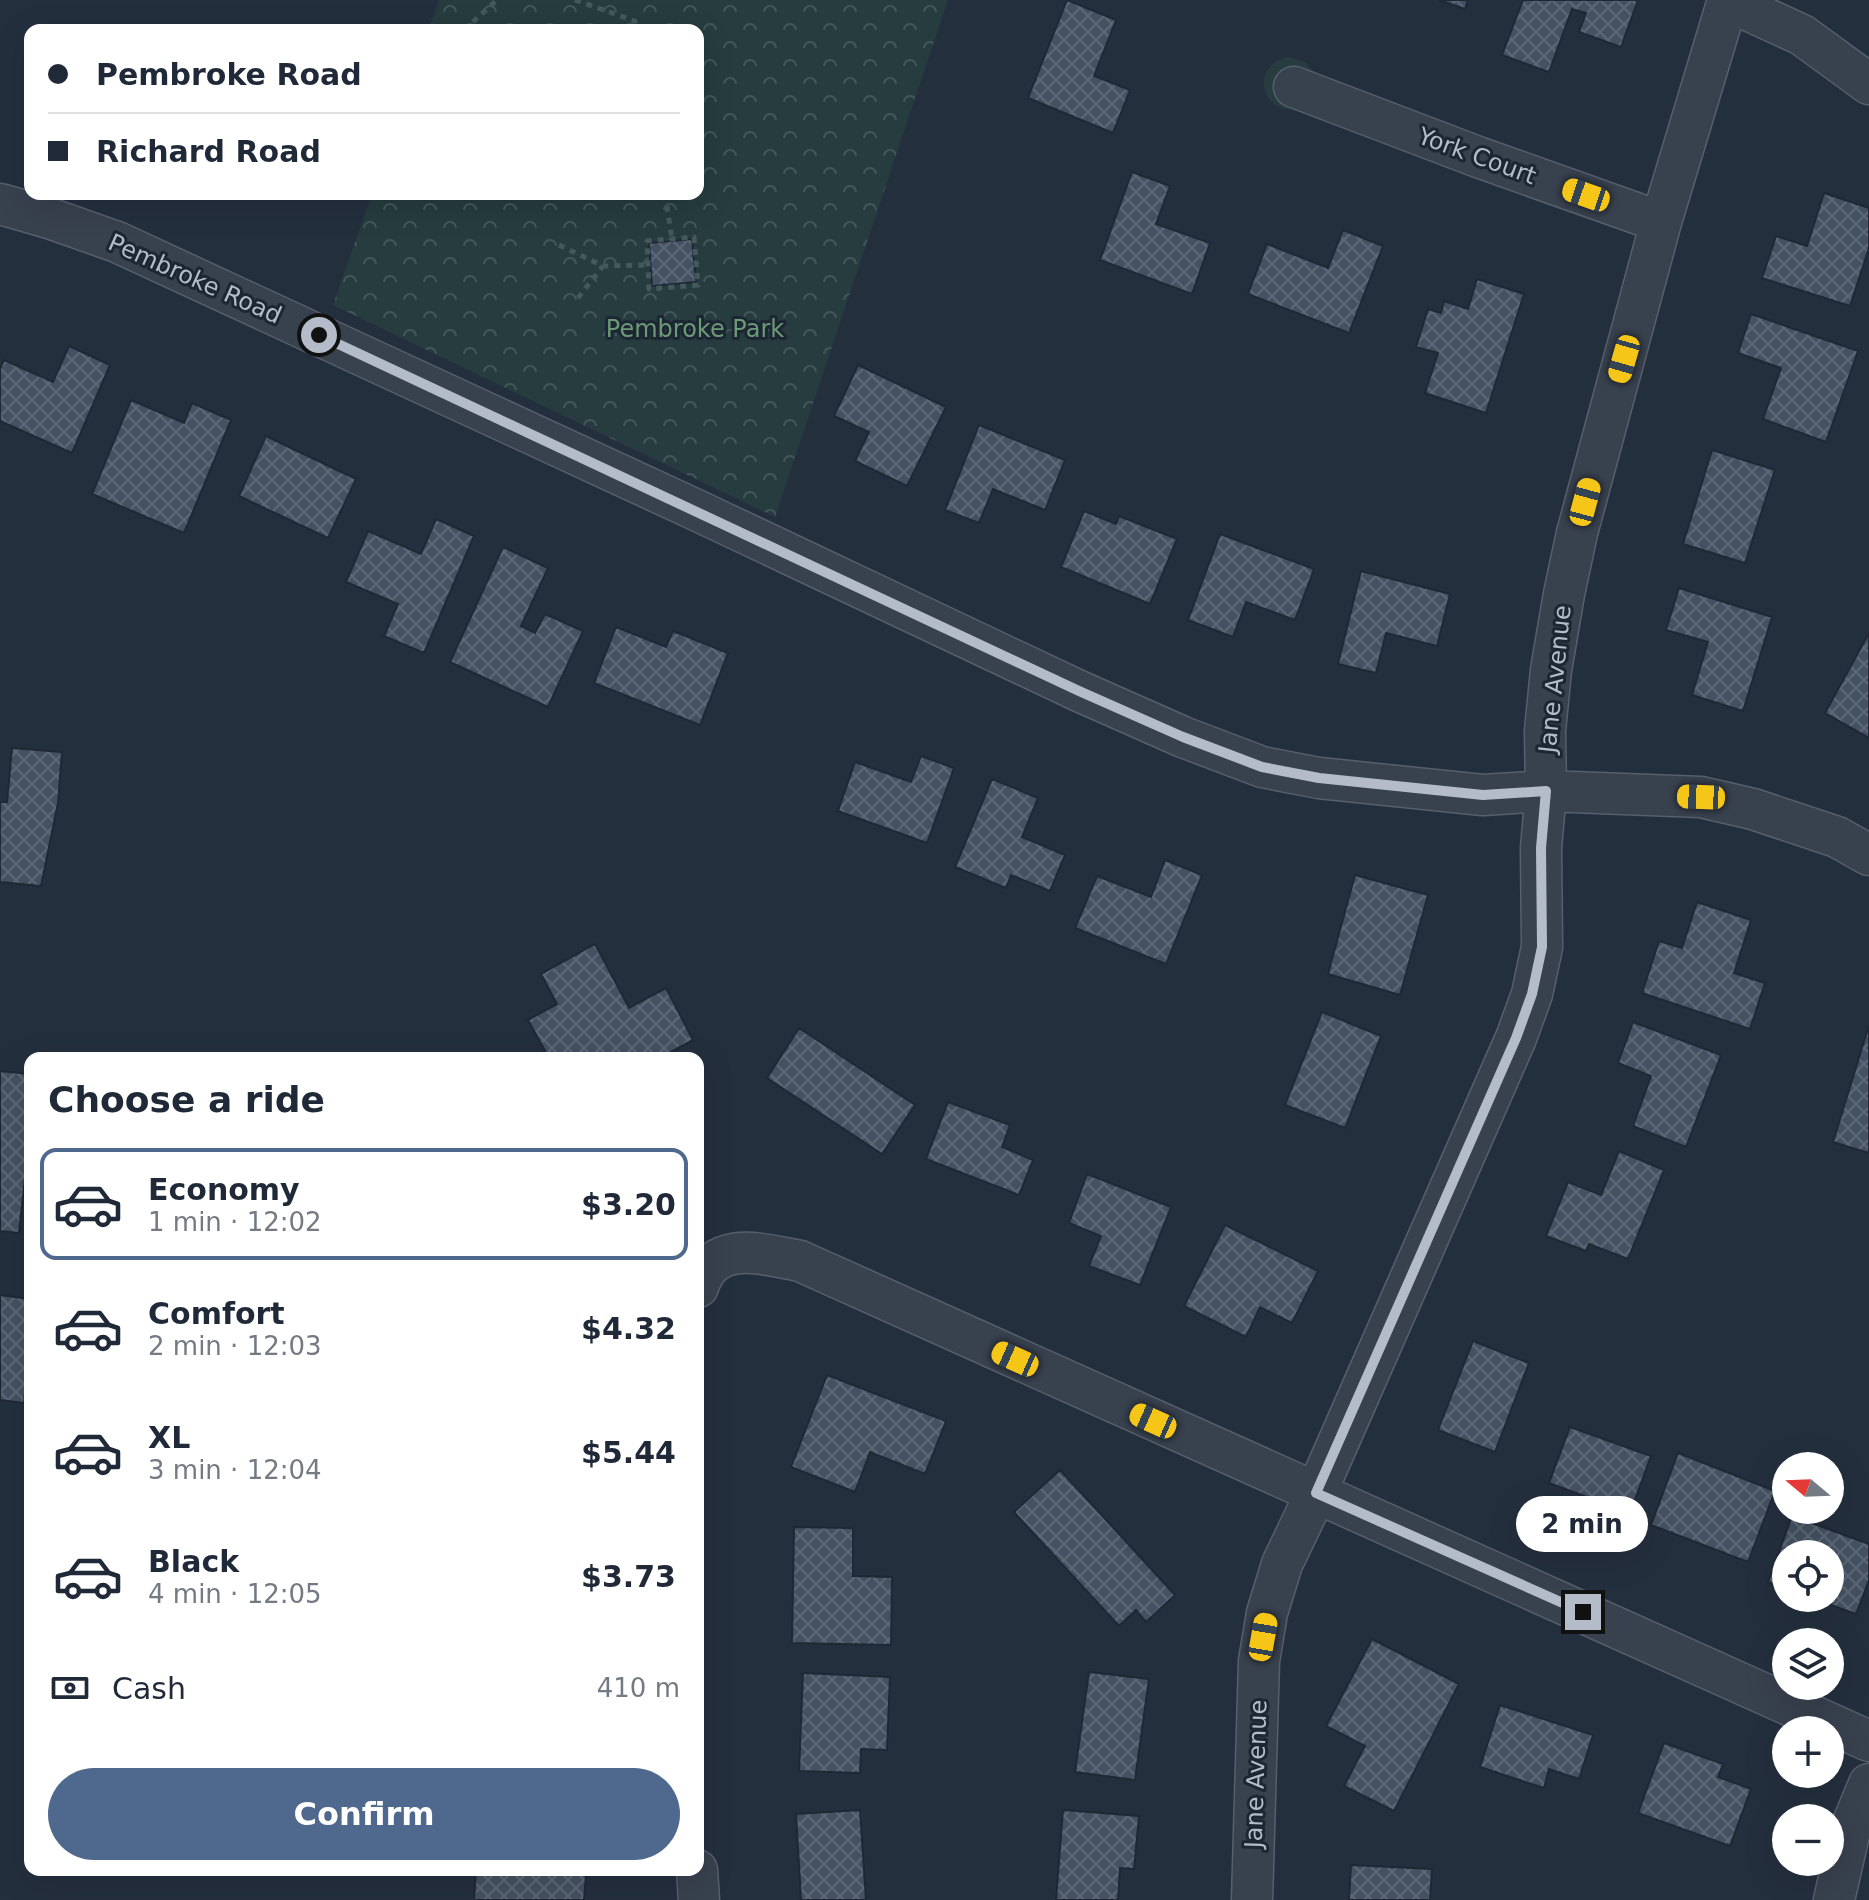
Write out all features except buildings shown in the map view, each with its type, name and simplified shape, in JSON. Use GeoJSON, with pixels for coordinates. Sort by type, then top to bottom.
{"type":"FeatureCollection","features":[{"type":"Feature","properties":{"kind":"street"},"geometry":{"type":"LineString","coordinates":[[1728,0],[1802,35],[1869,84]]}},
{"type":"Feature","properties":{"kind":"street","name":"Jane Avenue"},"geometry":{"type":"LineString","coordinates":[[1252,1900],[1259,1661],[1267,1613],[1282,1564],[1516,1038],[1532,994],[1542,947],[1545,731],[1551,670],[1564,594],[1577,533],[1661,222],[1728,0]]}},
{"type":"Feature","properties":{"kind":"street","name":"York Court"},"geometry":{"type":"LineString","coordinates":[[1294,87],[1661,222]]}},
{"type":"Feature","properties":{"kind":"street","name":"Pembroke Road"},"geometry":{"type":"LineString","coordinates":[[0,204],[117,242],[1079,691],[1249,762],[1319,778],[1483,795],[1546,791],[1701,797],[1753,809],[1837,837],[1869,855]]}},
{"type":"Feature","properties":{"kind":"street"},"geometry":{"type":"LineString","coordinates":[[704,1273],[720,1256],[748,1252],[800,1261],[1869,1741]]}},
{"type":"Feature","properties":{"kind":"street"},"geometry":{"type":"LineString","coordinates":[[1834,1900],[1850,1830],[1869,1784]]}},
{"type":"Feature","properties":{"kind":"street"},"geometry":{"type":"LineString","coordinates":[[697,1876],[699,1900]]}},
{"type":"Feature","properties":{"kind":"path"},"geometry":{"type":"LineString","coordinates":[[471,24],[497,0]]}},
{"type":"Feature","properties":{"kind":"path"},"geometry":{"type":"LineString","coordinates":[[575,0],[635,21],[635,24]]}},
{"type":"Feature","properties":{"kind":"path"},"geometry":{"type":"LineString","coordinates":[[666,200],[672,239]]}},
{"type":"Feature","properties":{"kind":"path"},"geometry":{"type":"LineString","coordinates":[[694,237],[698,285],[649,289],[648,265],[647,241],[694,237]]}},
{"type":"Feature","properties":{"kind":"path"},"geometry":{"type":"LineString","coordinates":[[559,245],[603,266],[648,265]]}},
{"type":"Feature","properties":{"kind":"path"},"geometry":{"type":"LineString","coordinates":[[578,298],[603,266]]}},
{"type":"Feature","properties":{"kind":"green space","name":"Pembroke Park"},"geometry":{"type":"Polygon","coordinates":[[[439,0],[948,0],[775,517],[333,305],[370,200],[704,200],[704,24],[431,24],[439,0]]]}},
{"type":"Feature","properties":{"kind":"green space"},"geometry":{"type":"Polygon","coordinates":[[[1290,57],[1306,62],[1316,75],[1299,109],[1275,105],[1264,88],[1264,77],[1269,68],[1277,61],[1290,57]]]}},
{"type":"Feature","properties":{"kind":"route"},"geometry":{"type":"LineString","coordinates":[[319,335],[1079,691],[1183,737],[1262,767],[1319,778],[1483,795],[1546,791],[1541,848],[1542,947],[1532,994],[1516,1038],[1316,1493],[1583,1612]]}}]}
